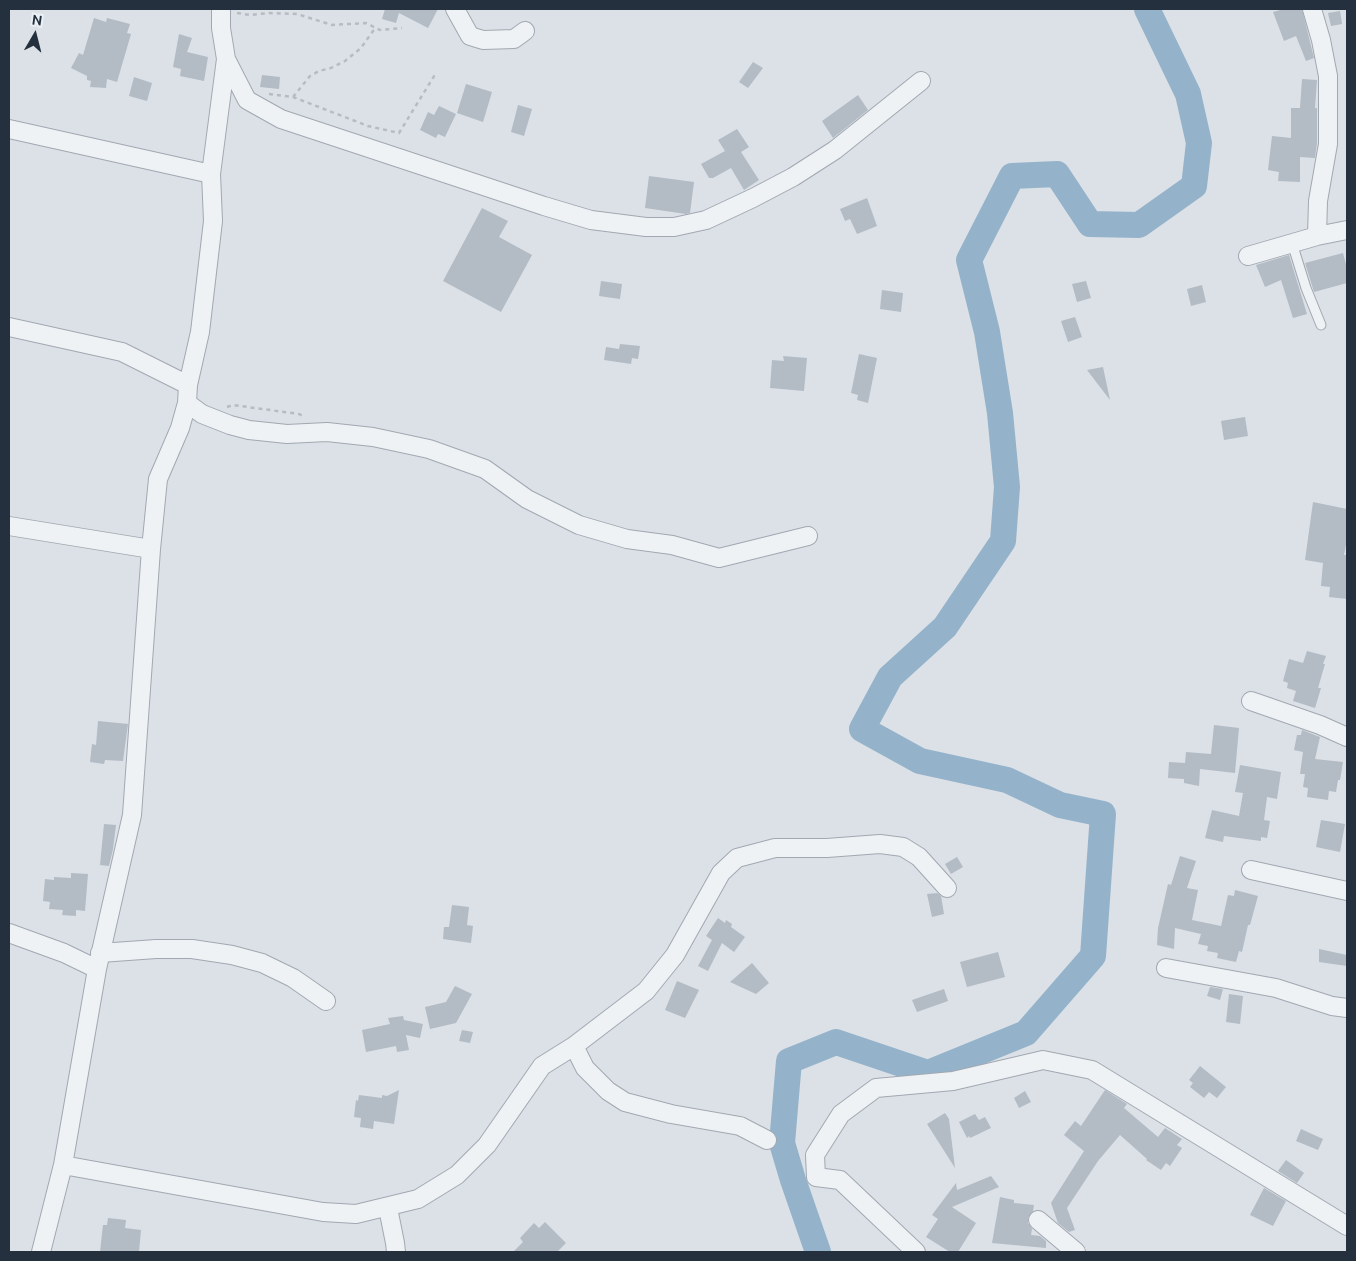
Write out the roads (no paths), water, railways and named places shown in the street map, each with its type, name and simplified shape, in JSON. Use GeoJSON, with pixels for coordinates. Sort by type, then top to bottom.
{"type":"FeatureCollection","features":[{"type":"Feature","properties":{"kind":"street"},"geometry":{"type":"LineString","coordinates":[[455,9],[470,36],[476,38],[483,40],[514,39],[525,31]]}},
{"type":"Feature","properties":{"kind":"street"},"geometry":{"type":"LineString","coordinates":[[1312,9],[1321,40],[1328,76],[1328,144],[1318,201],[1317,236]]}},
{"type":"Feature","properties":{"kind":"street"},"geometry":{"type":"LineString","coordinates":[[221,10],[220,28],[226,59],[247,100],[281,119],[553,209],[591,220],[646,227],[674,227],[706,220],[793,177],[835,150],[921,81]]}},
{"type":"Feature","properties":{"kind":"street"},"geometry":{"type":"LineString","coordinates":[[41,1252],[63,1165],[99,961],[132,814],[150,550],[158,479],[180,428],[200,332],[213,221],[211,174],[226,59]]}},
{"type":"Feature","properties":{"kind":"street"},"geometry":{"type":"LineString","coordinates":[[9,129],[211,174]]}},
{"type":"Feature","properties":{"kind":"street"},"geometry":{"type":"LineString","coordinates":[[1248,256],[1317,236],[1347,230]]}},
{"type":"Feature","properties":{"kind":"street"},"geometry":{"type":"LineString","coordinates":[[9,326],[122,352],[188,394],[202,414],[230,425],[249,430],[287,434],[328,432],[372,437],[429,449],[485,469],[528,499],[579,525],[627,539],[672,545],[719,558],[808,536]]}},
{"type":"Feature","properties":{"kind":"street"},"geometry":{"type":"LineString","coordinates":[[9,526],[150,550]]}},
{"type":"Feature","properties":{"kind":"street"},"geometry":{"type":"LineString","coordinates":[[1251,701],[1320,725],[1347,737]]}},
{"type":"Feature","properties":{"kind":"street"},"geometry":{"type":"LineString","coordinates":[[63,1165],[323,1212],[356,1214],[388,1208],[418,1199],[457,1175],[487,1145],[542,1066],[574,1046],[646,991],[675,955],[721,873],[737,858],[775,848],[827,848],[880,844],[903,847],[919,857],[947,888]]}},
{"type":"Feature","properties":{"kind":"street"},"geometry":{"type":"LineString","coordinates":[[1251,870],[1347,890]]}},
{"type":"Feature","properties":{"kind":"street"},"geometry":{"type":"LineString","coordinates":[[9,933],[64,954],[99,961],[156,949],[192,949],[232,955],[262,963],[285,974],[326,1001]]}},
{"type":"Feature","properties":{"kind":"street"},"geometry":{"type":"LineString","coordinates":[[1166,968],[1276,988],[1332,1006],[1347,1008]]}},
{"type":"Feature","properties":{"kind":"street"},"geometry":{"type":"LineString","coordinates":[[574,1046],[585,1068],[608,1091],[625,1102],[671,1114],[740,1126],[767,1140]]}},
{"type":"Feature","properties":{"kind":"street"},"geometry":{"type":"LineString","coordinates":[[916,1252],[840,1180],[816,1177],[815,1155],[841,1114],[876,1088],[953,1080],[1042,1060],[1092,1070],[1347,1226]]}},
{"type":"Feature","properties":{"kind":"street"},"geometry":{"type":"LineString","coordinates":[[388,1208],[396,1252]]}},
{"type":"Feature","properties":{"kind":"street"},"geometry":{"type":"LineString","coordinates":[[1038,1220],[1076,1252]]}},
{"type":"Feature","properties":{"kind":"lane"},"geometry":{"type":"LineString","coordinates":[[1292,243],[1306,288],[1321,325]]}},
{"type":"Feature","properties":{"kind":"waterway"},"geometry":{"type":"LineString","coordinates":[[818,1252],[782,1143],[789,1061],[836,1042],[928,1073],[1026,1033],[1093,956],[1103,814],[1060,805],[1007,780],[920,761],[862,729],[890,677],[945,627],[1003,541],[1007,487],[1000,413],[987,332],[969,260],[1012,176],[1057,174],[1090,224],[1139,225],[1194,186],[1199,143],[1188,94],[1147,9]]}}]}
